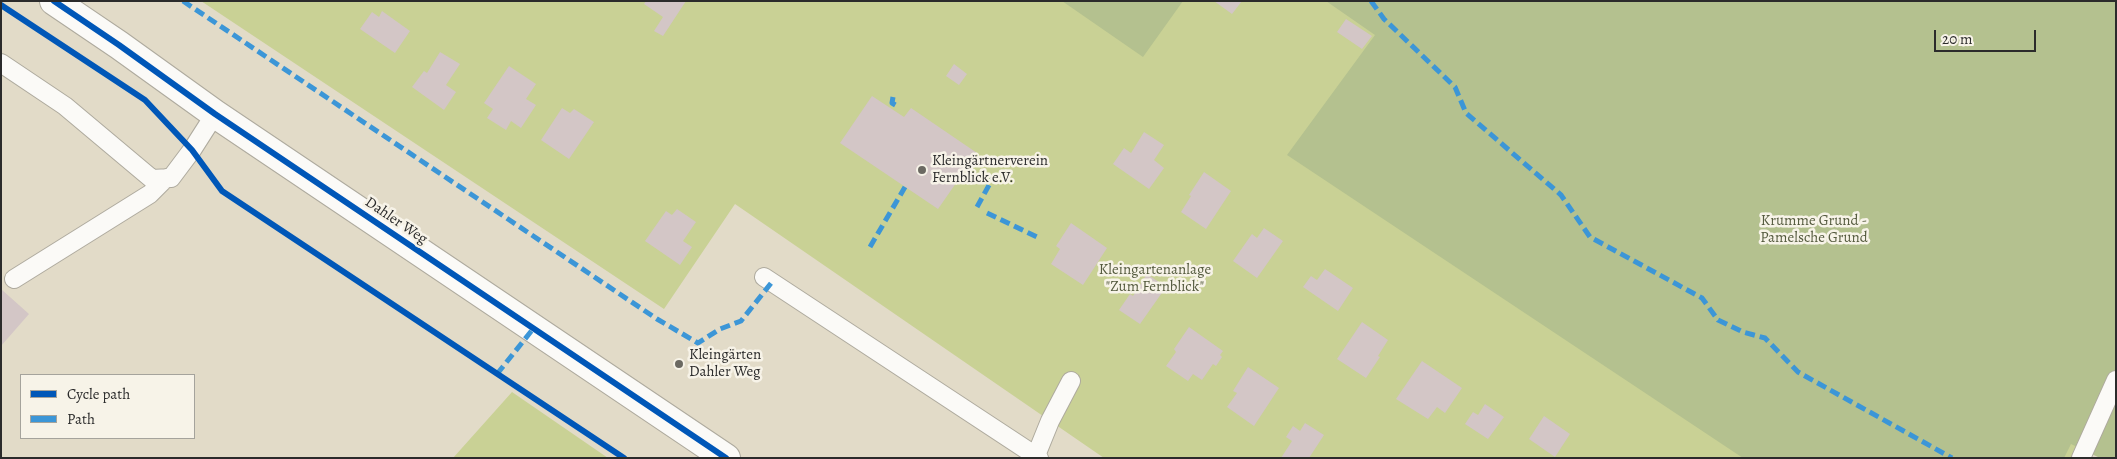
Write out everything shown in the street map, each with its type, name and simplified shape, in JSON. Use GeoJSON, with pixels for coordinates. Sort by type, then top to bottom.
{"type":"FeatureCollection","features":[{"type":"Feature","properties":{"kind":"street","name":"Dahler Weg"},"geometry":{"type":"LineString","coordinates":[[54,1],[215,114],[726,458]]}},
{"type":"Feature","properties":{"kind":"lane"},"geometry":{"type":"LineString","coordinates":[[1,63],[65,106],[152,179],[172,178],[215,114]]}},
{"type":"Feature","properties":{"kind":"lane"},"geometry":{"type":"LineString","coordinates":[[14,278],[150,194],[166,178]]}},
{"type":"Feature","properties":{"kind":"lane"},"geometry":{"type":"LineString","coordinates":[[764,277],[1036,457],[1050,421],[1071,381]]}},
{"type":"Feature","properties":{"kind":"lane"},"geometry":{"type":"LineString","coordinates":[[2081,458],[2116,380]]}},
{"type":"Feature","properties":{"kind":"green space","name":"Kleingartenanlage \"Zum Fernblick\""},"geometry":{"type":"Polygon","coordinates":[[[201,1],[2116,1],[2116,360],[2072,458],[1104,458],[735,204],[664,309],[201,1]]]}},
{"type":"Feature","properties":{"kind":"green space"},"geometry":{"type":"Polygon","coordinates":[[[1062,1],[1183,1],[1143,57],[1062,1]]]}},
{"type":"Feature","properties":{"kind":"green space","name":"Krumme Grund - Pamelsche Grund"},"geometry":{"type":"Polygon","coordinates":[[[1326,1],[2116,1],[2116,458],[2100,458],[2071,444],[2064,458],[1743,458],[1287,155],[1375,35],[1326,1]]]}},
{"type":"Feature","properties":{"kind":"green space"},"geometry":{"type":"Polygon","coordinates":[[[512,392],[608,458],[453,458],[512,392]]]}},
{"type":"Feature","properties":{"kind":"building"},"geometry":{"type":"Polygon","coordinates":[[[646,1],[686,1],[663,36],[654,31],[663,17],[644,4],[646,1]]]}},
{"type":"Feature","properties":{"kind":"building"},"geometry":{"type":"Polygon","coordinates":[[[1214,1],[1242,1],[1232,14],[1214,1]]]}},
{"type":"Feature","properties":{"kind":"building"},"geometry":{"type":"Polygon","coordinates":[[[382,11],[410,31],[395,53],[360,29],[372,12],[379,17],[382,11]]]}},
{"type":"Feature","properties":{"kind":"building"},"geometry":{"type":"Polygon","coordinates":[[[1346,19],[1372,36],[1362,49],[1337,32],[1346,19]]]}},
{"type":"Feature","properties":{"kind":"building"},"geometry":{"type":"Polygon","coordinates":[[[440,52],[460,64],[446,85],[456,92],[444,110],[412,87],[424,71],[427,73],[440,52]]]}},
{"type":"Feature","properties":{"kind":"building"},"geometry":{"type":"Polygon","coordinates":[[[954,64],[967,74],[959,85],[946,76],[954,64]]]}},
{"type":"Feature","properties":{"kind":"building"},"geometry":{"type":"Polygon","coordinates":[[[509,66],[536,84],[526,99],[536,105],[521,128],[511,121],[506,130],[487,118],[493,109],[484,103],[509,66]]]}},
{"type":"Feature","properties":{"kind":"building","name":"Kleingärtnerverein Fernblick e.V."},"geometry":{"type":"Polygon","coordinates":[[[872,96],[904,117],[911,108],[977,153],[938,209],[840,143],[872,96]]]}},
{"type":"Feature","properties":{"kind":"building"},"geometry":{"type":"Polygon","coordinates":[[[562,108],[570,113],[574,109],[594,122],[569,159],[541,140],[562,108]]]}},
{"type":"Feature","properties":{"kind":"building"},"geometry":{"type":"Polygon","coordinates":[[[1144,132],[1164,145],[1154,160],[1164,168],[1149,189],[1113,164],[1124,148],[1131,153],[1144,132]]]}},
{"type":"Feature","properties":{"kind":"building"},"geometry":{"type":"Polygon","coordinates":[[[1204,172],[1231,191],[1206,229],[1181,212],[1191,196],[1189,195],[1204,172]]]}},
{"type":"Feature","properties":{"kind":"building"},"geometry":{"type":"Polygon","coordinates":[[[677,209],[696,222],[683,241],[692,247],[680,265],[645,241],[666,211],[672,215],[677,209]]]}},
{"type":"Feature","properties":{"kind":"building"},"geometry":{"type":"Polygon","coordinates":[[[1071,223],[1107,248],[1083,285],[1051,264],[1060,249],[1056,246],[1071,223]]]}},
{"type":"Feature","properties":{"kind":"building"},"geometry":{"type":"Polygon","coordinates":[[[1264,228],[1283,241],[1257,278],[1233,261],[1252,234],[1257,238],[1264,228]]]}},
{"type":"Feature","properties":{"kind":"building"},"geometry":{"type":"Polygon","coordinates":[[[1325,269],[1353,288],[1338,311],[1303,287],[1311,276],[1317,280],[1325,269]]]}},
{"type":"Feature","properties":{"kind":"building"},"geometry":{"type":"Polygon","coordinates":[[[1147,274],[1166,287],[1140,324],[1119,310],[1130,294],[1133,296],[1147,274]]]}},
{"type":"Feature","properties":{"kind":"building"},"geometry":{"type":"Polygon","coordinates":[[[1,289],[29,314],[1,346],[1,289]]]}},
{"type":"Feature","properties":{"kind":"building"},"geometry":{"type":"Polygon","coordinates":[[[1362,322],[1388,340],[1378,356],[1380,357],[1366,378],[1337,359],[1362,322]]]}},
{"type":"Feature","properties":{"kind":"building"},"geometry":{"type":"Polygon","coordinates":[[[1189,327],[1223,351],[1220,355],[1222,357],[1216,366],[1213,364],[1202,380],[1193,374],[1188,381],[1166,366],[1176,352],[1174,349],[1189,327]]]}},
{"type":"Feature","properties":{"kind":"building"},"geometry":{"type":"Polygon","coordinates":[[[1422,361],[1462,388],[1445,413],[1437,407],[1428,419],[1396,399],[1422,361]]]}},
{"type":"Feature","properties":{"kind":"building"},"geometry":{"type":"Polygon","coordinates":[[[1248,367],[1279,388],[1254,426],[1227,407],[1237,393],[1233,391],[1248,367]]]}},
{"type":"Feature","properties":{"kind":"building"},"geometry":{"type":"Polygon","coordinates":[[[1485,404],[1504,417],[1488,439],[1465,424],[1473,412],[1478,415],[1485,404]]]}},
{"type":"Feature","properties":{"kind":"building"},"geometry":{"type":"Polygon","coordinates":[[[1544,416],[1570,434],[1555,457],[1529,439],[1544,416]]]}},
{"type":"Feature","properties":{"kind":"building"},"geometry":{"type":"Polygon","coordinates":[[[1305,423],[1324,435],[1309,458],[1281,458],[1292,441],[1286,437],[1293,426],[1300,431],[1305,423]]]}},
{"type":"Feature","properties":{"kind":"marked path"},"geometry":{"type":"LineString","coordinates":[[183,1],[657,319],[698,343],[720,329],[741,321],[772,282]]}},
{"type":"Feature","properties":{"kind":"marked path"},"geometry":{"type":"LineString","coordinates":[[1371,1],[1384,19],[1455,87],[1466,113],[1561,195],[1590,237],[1702,298],[1718,320],[1743,332],[1765,338],[1798,372],[1952,458]]}},
{"type":"Feature","properties":{"kind":"marked path"},"geometry":{"type":"LineString","coordinates":[[893,97],[892,103],[897,106]]}},
{"type":"Feature","properties":{"kind":"marked path"},"geometry":{"type":"LineString","coordinates":[[977,207],[994,176]]}},
{"type":"Feature","properties":{"kind":"marked path"},"geometry":{"type":"LineString","coordinates":[[870,247],[905,187]]}},
{"type":"Feature","properties":{"kind":"marked path"},"geometry":{"type":"LineString","coordinates":[[987,213],[1039,238]]}},
{"type":"Feature","properties":{"kind":"marked path"},"geometry":{"type":"LineString","coordinates":[[497,374],[533,329]]}},
{"type":"Feature","properties":{"kind":"cycle path"},"geometry":{"type":"LineString","coordinates":[[54,1],[215,114],[726,458]]}},
{"type":"Feature","properties":{"kind":"cycle path"},"geometry":{"type":"LineString","coordinates":[[1,5],[145,100],[192,150],[222,191],[624,458]]}},
{"type":"Feature","properties":{"kind":"place","name":"Kleingärtnerverein Fernblick e.V."},"geometry":{"type":"Point","coordinates":[922,170]}},
{"type":"Feature","properties":{"kind":"place","name":"Kleingärten Dahler Weg"},"geometry":{"type":"Point","coordinates":[679,364]}}]}
